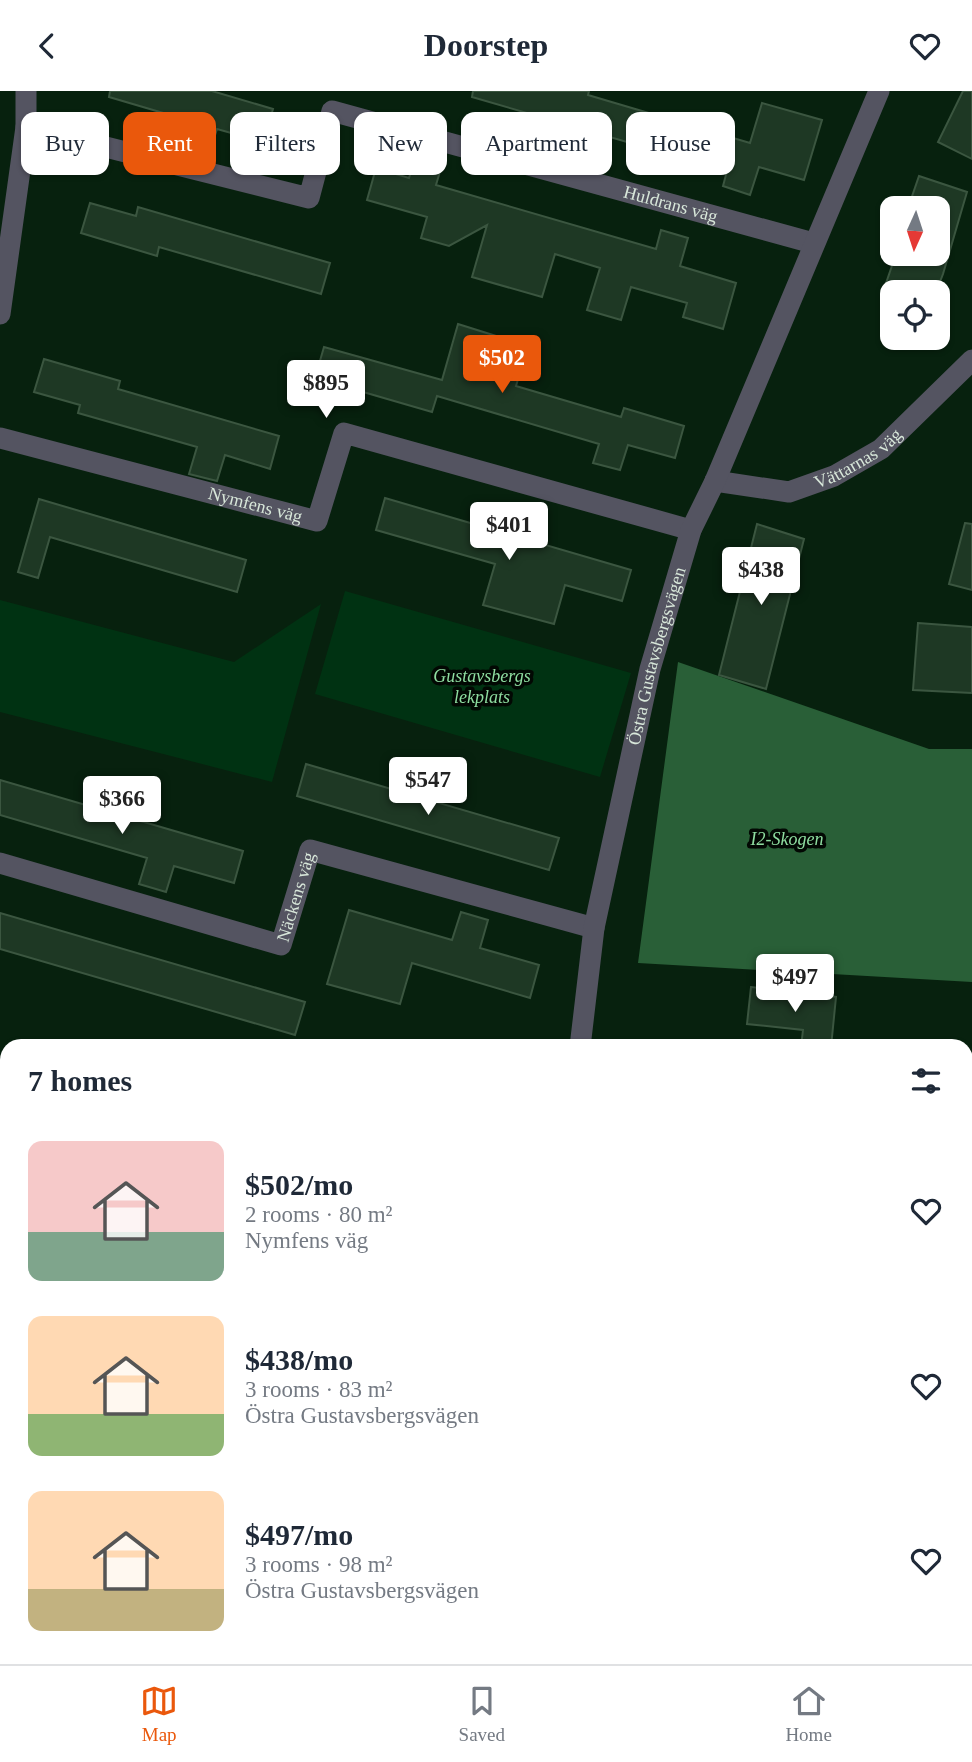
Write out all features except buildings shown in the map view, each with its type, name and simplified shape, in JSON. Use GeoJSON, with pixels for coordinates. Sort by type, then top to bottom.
{"type":"FeatureCollection","features":[{"type":"Feature","properties":{"kind":"street"},"geometry":{"type":"LineString","coordinates":[[26,91],[26,112]]}},
{"type":"Feature","properties":{"kind":"street","name":"Östra Gustavsbergsvägen"},"geometry":{"type":"LineString","coordinates":[[581,1039],[594,928],[650,669],[691,530],[715,481],[879,91]]}},
{"type":"Feature","properties":{"kind":"street","name":"Huldrans väg"},"geometry":{"type":"LineString","coordinates":[[109,148],[309,198],[331,111],[813,243]]}},
{"type":"Feature","properties":{"kind":"street"},"geometry":{"type":"LineString","coordinates":[[0,314],[21,163]]}},
{"type":"Feature","properties":{"kind":"street","name":"Vättarnas väg"},"geometry":{"type":"LineString","coordinates":[[715,481],[789,492],[834,476],[881,449],[972,360]]}},
{"type":"Feature","properties":{"kind":"street","name":"Nymfens väg"},"geometry":{"type":"LineString","coordinates":[[0,438],[317,521],[344,432],[691,530]]}},
{"type":"Feature","properties":{"kind":"street","name":"Näckens väg"},"geometry":{"type":"LineString","coordinates":[[0,863],[281,945],[310,850],[594,928]]}},
{"type":"Feature","properties":{"kind":"green space","name":"Gustavsbergs lekplats"},"geometry":{"type":"Polygon","coordinates":[[[345,591],[631,673],[600,777],[315,694],[345,591]]]}},
{"type":"Feature","properties":{"kind":"green space"},"geometry":{"type":"Polygon","coordinates":[[[0,600],[234,662],[321,604],[272,782],[0,712],[0,600]]]}},
{"type":"Feature","properties":{"kind":"green space","name":"I2-Skogen"},"geometry":{"type":"Polygon","coordinates":[[[678,662],[929,749],[972,749],[972,982],[638,963],[678,662]]]}}]}
